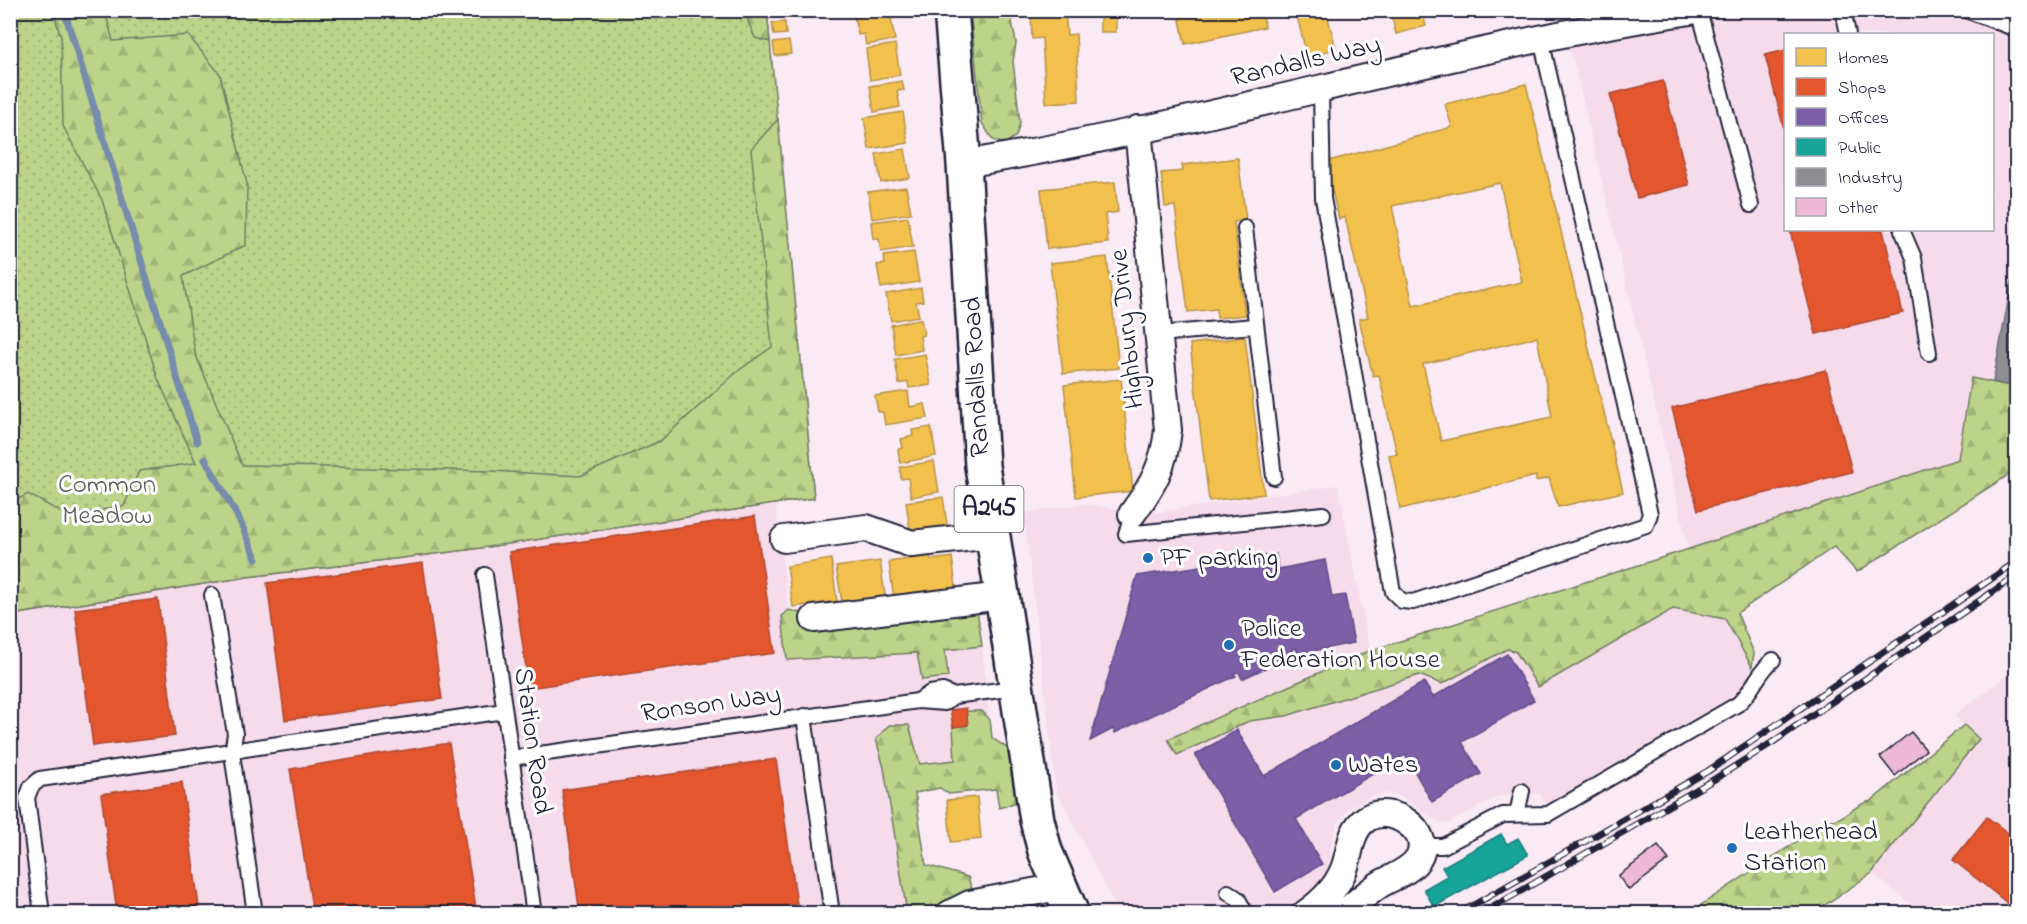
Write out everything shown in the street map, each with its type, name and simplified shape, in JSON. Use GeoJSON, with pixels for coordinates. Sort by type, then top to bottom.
{"type":"FeatureCollection","features":[{"type":"Feature","properties":{"kind":"main road","name":"Randalls Road"},"geometry":{"type":"LineString","coordinates":[[951,10],[964,164],[980,432],[992,536],[1036,820],[1045,852],[1065,900]]}},
{"type":"Feature","properties":{"kind":"street","name":"Randalls Way"},"geometry":{"type":"LineString","coordinates":[[964,164],[1321,90],[1601,25],[1698,10]]}},
{"type":"Feature","properties":{"kind":"street","name":"Highbury Drive"},"geometry":{"type":"LineString","coordinates":[[1132,514],[1155,481],[1166,456],[1168,430],[1138,129]]}},
{"type":"Feature","properties":{"kind":"street"},"geometry":{"type":"LineString","coordinates":[[784,539],[866,528],[912,544],[992,536]]}},
{"type":"Feature","properties":{"kind":"street"},"geometry":{"type":"LineString","coordinates":[[814,619],[1002,596]]}},
{"type":"Feature","properties":{"kind":"street"},"geometry":{"type":"LineString","coordinates":[[1305,914],[1331,891],[1344,869],[1355,830],[1365,819],[1377,813],[1390,813],[1404,819],[1416,830],[1422,846],[1418,859],[1408,869],[1380,885],[1343,914]]}},
{"type":"Feature","properties":{"kind":"street"},"geometry":{"type":"LineString","coordinates":[[950,914],[970,904],[1065,900]]}},
{"type":"Feature","properties":{"kind":"lane"},"geometry":{"type":"LineString","coordinates":[[1698,10],[1751,205]]}},
{"type":"Feature","properties":{"kind":"lane"},"geometry":{"type":"LineString","coordinates":[[1843,10],[1848,33]]}},
{"type":"Feature","properties":{"kind":"lane"},"geometry":{"type":"LineString","coordinates":[[1966,10],[2016,29]]}},
{"type":"Feature","properties":{"kind":"lane"},"geometry":{"type":"LineString","coordinates":[[1321,90],[1323,198],[1393,592],[1402,601],[1413,602],[1646,525],[1650,514],[1540,39]]}},
{"type":"Feature","properties":{"kind":"lane"},"geometry":{"type":"LineString","coordinates":[[1245,228],[1274,477]]}},
{"type":"Feature","properties":{"kind":"lane"},"geometry":{"type":"LineString","coordinates":[[1902,231],[1914,258],[1929,354]]}},
{"type":"Feature","properties":{"kind":"lane"},"geometry":{"type":"LineString","coordinates":[[1158,334],[1255,326]]}},
{"type":"Feature","properties":{"kind":"lane"},"geometry":{"type":"LineString","coordinates":[[1132,514],[1126,534],[1323,514]]}},
{"type":"Feature","properties":{"kind":"lane","name":"Station Road"},"geometry":{"type":"LineString","coordinates":[[485,575],[534,914]]}},
{"type":"Feature","properties":{"kind":"lane"},"geometry":{"type":"LineString","coordinates":[[212,595],[235,734],[232,753],[255,914]]}},
{"type":"Feature","properties":{"kind":"lane"},"geometry":{"type":"LineString","coordinates":[[1422,846],[1443,846],[1503,815],[1548,814],[1738,704],[1749,695],[1764,667],[1773,660]]}},
{"type":"Feature","properties":{"kind":"lane","name":"Ronson Way"},"geometry":{"type":"LineString","coordinates":[[511,758],[918,701],[945,703],[954,696],[1015,688]]}},
{"type":"Feature","properties":{"kind":"lane"},"geometry":{"type":"LineString","coordinates":[[42,914],[27,798],[31,787],[40,779],[232,753],[504,711]]}},
{"type":"Feature","properties":{"kind":"lane"},"geometry":{"type":"LineString","coordinates":[[804,716],[832,914]]}},
{"type":"Feature","properties":{"kind":"lane"},"geometry":{"type":"LineString","coordinates":[[1517,814],[1522,791]]}},
{"type":"Feature","properties":{"kind":"lane"},"geometry":{"type":"LineString","coordinates":[[1228,892],[1238,899],[1246,914]]}},
{"type":"Feature","properties":{"kind":"shaded area"},"geometry":{"type":"Polygon","coordinates":[[[2013,10],[2016,12],[2016,436],[1958,459],[1690,549],[1754,653],[1749,677],[1742,688],[1729,698],[1547,804],[1540,794],[1499,796],[1447,824],[1437,821],[1402,797],[1385,793],[1371,796],[1348,809],[1339,821],[1333,837],[1328,870],[1321,883],[1301,902],[1279,913],[1119,913],[1056,789],[1024,513],[1085,504],[1146,514],[1338,485],[1370,651],[1689,550],[1573,58],[1547,11],[2013,10]]]}},
{"type":"Feature","properties":{"kind":"shaded area"},"geometry":{"type":"Polygon","coordinates":[[[775,503],[789,610],[782,616],[918,653],[982,646],[993,755],[884,768],[907,913],[11,913],[10,615],[247,577],[467,550],[775,503]]]}},
{"type":"Feature","properties":{"kind":"shaded area"},"geometry":{"type":"Polygon","coordinates":[[[2016,669],[2016,913],[1917,913],[1913,906],[1872,873],[1979,739],[1954,715],[2016,669]]]}},
{"type":"Feature","properties":{"kind":"green space","name":"Common Meadow"},"geometry":{"type":"Polygon","coordinates":[[[10,11],[767,11],[814,498],[467,550],[247,577],[11,615],[10,11]]]}},
{"type":"Feature","properties":{"kind":"green space"},"geometry":{"type":"Polygon","coordinates":[[[53,11],[105,11],[113,41],[188,35],[220,74],[247,184],[246,245],[183,276],[195,353],[242,465],[492,471],[580,476],[660,441],[738,371],[772,347],[751,149],[778,119],[814,498],[467,550],[247,577],[11,615],[11,503],[28,494],[68,516],[124,506],[139,471],[196,463],[158,379],[102,200],[63,126],[61,37],[53,11]]]}},
{"type":"Feature","properties":{"kind":"green space"},"geometry":{"type":"Polygon","coordinates":[[[744,11],[767,11],[770,42],[755,38],[744,11]]]}},
{"type":"Feature","properties":{"kind":"green space"},"geometry":{"type":"Polygon","coordinates":[[[970,11],[1010,11],[1016,43],[1013,61],[1020,123],[1016,136],[1004,144],[993,140],[982,123],[970,11]]]}},
{"type":"Feature","properties":{"kind":"green space"},"geometry":{"type":"Polygon","coordinates":[[[1971,378],[2016,387],[2016,470],[1857,572],[1834,547],[1737,613],[1754,653],[1752,667],[1725,619],[1673,609],[1538,687],[1516,652],[1507,649],[1442,684],[1419,675],[1286,716],[1249,721],[1177,755],[1168,739],[1369,651],[1689,549],[1958,459],[1971,378]]]}},
{"type":"Feature","properties":{"kind":"green space"},"geometry":{"type":"Polygon","coordinates":[[[789,610],[804,614],[977,610],[982,646],[945,650],[948,677],[922,680],[917,653],[787,660],[782,616],[789,610]]]}},
{"type":"Feature","properties":{"kind":"green space"},"geometry":{"type":"Polygon","coordinates":[[[966,711],[982,711],[990,720],[992,738],[1013,752],[1021,801],[999,808],[996,789],[949,794],[940,788],[915,793],[926,865],[968,877],[973,893],[931,913],[907,913],[884,768],[876,739],[889,725],[909,725],[920,764],[955,760],[953,727],[968,725],[966,711]]]}},
{"type":"Feature","properties":{"kind":"green space"},"geometry":{"type":"Polygon","coordinates":[[[1964,725],[1979,739],[1872,873],[1813,913],[1689,913],[1829,820],[1840,818],[1865,802],[1871,801],[1964,725]]]}},
{"type":"Feature","properties":{"kind":"building: Homes"},"geometry":{"type":"Polygon","coordinates":[[[879,10],[895,10],[896,18],[891,19],[895,40],[866,45],[864,34],[858,35],[854,15],[879,10]]]}},
{"type":"Feature","properties":{"kind":"building: Homes"},"geometry":{"type":"Polygon","coordinates":[[[1031,10],[1065,10],[1067,35],[1076,34],[1079,101],[1046,103],[1042,38],[1032,39],[1031,10]]]}},
{"type":"Feature","properties":{"kind":"building: Homes"},"geometry":{"type":"Polygon","coordinates":[[[1100,10],[1116,10],[1116,32],[1100,32],[1100,10]]]}},
{"type":"Feature","properties":{"kind":"building: Homes"},"geometry":{"type":"Polygon","coordinates":[[[1199,10],[1262,10],[1265,27],[1185,44],[1179,15],[1199,10]]]}},
{"type":"Feature","properties":{"kind":"building: Homes"},"geometry":{"type":"Polygon","coordinates":[[[1304,10],[1326,10],[1336,49],[1307,56],[1297,16],[1305,14],[1304,10]]]}},
{"type":"Feature","properties":{"kind":"building: Homes"},"geometry":{"type":"Polygon","coordinates":[[[1390,10],[1422,10],[1426,26],[1396,34],[1390,10]]]}},
{"type":"Feature","properties":{"kind":"building: Homes"},"geometry":{"type":"Polygon","coordinates":[[[785,22],[786,34],[774,35],[772,23],[785,22]]]}},
{"type":"Feature","properties":{"kind":"building: Homes"},"geometry":{"type":"Polygon","coordinates":[[[789,41],[791,54],[775,56],[773,43],[789,41]]]}},
{"type":"Feature","properties":{"kind":"building: Homes"},"geometry":{"type":"Polygon","coordinates":[[[895,44],[900,75],[870,80],[866,49],[895,44]]]}},
{"type":"Feature","properties":{"kind":"building: Homes"},"geometry":{"type":"Polygon","coordinates":[[[902,81],[904,90],[897,91],[900,107],[874,112],[870,86],[902,81]]]}},
{"type":"Feature","properties":{"kind":"building: Homes"},"geometry":{"type":"Polygon","coordinates":[[[1526,84],[1623,492],[1558,507],[1549,478],[1536,481],[1536,476],[1400,509],[1389,455],[1397,454],[1379,375],[1373,376],[1359,319],[1368,317],[1345,217],[1339,219],[1325,162],[1452,127],[1445,104],[1526,84]],[[1500,183],[1392,206],[1413,306],[1522,282],[1500,183]],[[1537,337],[1423,364],[1441,441],[1552,417],[1537,337]]]}},
{"type":"Feature","properties":{"kind":"building: Homes"},"geometry":{"type":"Polygon","coordinates":[[[903,112],[908,143],[869,149],[864,118],[903,112]]]}},
{"type":"Feature","properties":{"kind":"building: Homes"},"geometry":{"type":"Polygon","coordinates":[[[905,149],[910,178],[881,183],[876,154],[905,149]]]}},
{"type":"Feature","properties":{"kind":"building: Homes"},"geometry":{"type":"Polygon","coordinates":[[[1238,158],[1246,220],[1234,222],[1245,315],[1217,318],[1216,309],[1188,312],[1175,206],[1165,207],[1161,173],[1183,171],[1182,165],[1238,158]]]}},
{"type":"Feature","properties":{"kind":"building: Homes"},"geometry":{"type":"Polygon","coordinates":[[[1115,182],[1118,212],[1105,214],[1108,243],[1047,249],[1041,189],[1115,182]]]}},
{"type":"Feature","properties":{"kind":"building: Homes"},"geometry":{"type":"Polygon","coordinates":[[[906,187],[911,213],[872,219],[868,192],[906,187]]]}},
{"type":"Feature","properties":{"kind":"building: Homes"},"geometry":{"type":"Polygon","coordinates":[[[908,217],[913,247],[881,252],[879,239],[873,239],[871,222],[908,217]]]}},
{"type":"Feature","properties":{"kind":"building: Homes"},"geometry":{"type":"Polygon","coordinates":[[[914,252],[919,282],[881,288],[877,265],[885,264],[884,256],[914,252]]]}},
{"type":"Feature","properties":{"kind":"building: Homes"},"geometry":{"type":"Polygon","coordinates":[[[1107,257],[1119,368],[1063,374],[1050,263],[1107,257]]]}},
{"type":"Feature","properties":{"kind":"building: Homes"},"geometry":{"type":"Polygon","coordinates":[[[921,288],[923,301],[916,302],[919,316],[891,321],[886,294],[921,288]]]}},
{"type":"Feature","properties":{"kind":"building: Homes"},"geometry":{"type":"Polygon","coordinates":[[[921,319],[924,335],[920,336],[922,350],[896,355],[891,325],[921,319]]]}},
{"type":"Feature","properties":{"kind":"building: Homes"},"geometry":{"type":"Polygon","coordinates":[[[1245,337],[1264,494],[1209,501],[1190,344],[1245,337]]]}},
{"type":"Feature","properties":{"kind":"building: Homes"},"geometry":{"type":"Polygon","coordinates":[[[925,354],[931,385],[909,388],[908,382],[899,384],[895,359],[925,354]]]}},
{"type":"Feature","properties":{"kind":"building: Homes"},"geometry":{"type":"Polygon","coordinates":[[[1121,379],[1133,491],[1076,497],[1064,385],[1121,379]]]}},
{"type":"Feature","properties":{"kind":"building: Homes"},"geometry":{"type":"Polygon","coordinates":[[[908,391],[910,407],[925,404],[928,418],[885,425],[883,412],[878,412],[875,396],[908,391]]]}},
{"type":"Feature","properties":{"kind":"building: Homes"},"geometry":{"type":"Polygon","coordinates":[[[931,427],[936,456],[900,463],[898,449],[903,448],[901,439],[913,436],[912,430],[931,427]]]}},
{"type":"Feature","properties":{"kind":"building: Homes"},"geometry":{"type":"Polygon","coordinates":[[[934,461],[939,492],[911,497],[908,478],[901,479],[900,467],[934,461]]]}},
{"type":"Feature","properties":{"kind":"building: Homes"},"geometry":{"type":"Polygon","coordinates":[[[943,497],[948,531],[911,536],[906,502],[943,497]]]}},
{"type":"Feature","properties":{"kind":"building: Homes"},"geometry":{"type":"Polygon","coordinates":[[[930,556],[931,560],[952,557],[956,587],[937,590],[938,593],[894,600],[889,562],[930,556]]]}},
{"type":"Feature","properties":{"kind":"building: Homes"},"geometry":{"type":"Polygon","coordinates":[[[831,559],[837,601],[793,607],[787,566],[831,559]]]}},
{"type":"Feature","properties":{"kind":"building: Homes"},"geometry":{"type":"Polygon","coordinates":[[[880,561],[886,602],[843,608],[836,567],[880,561]]]}},
{"type":"Feature","properties":{"kind":"building: Homes"},"geometry":{"type":"Polygon","coordinates":[[[977,797],[981,839],[951,842],[947,800],[977,797]]]}},
{"type":"Feature","properties":{"kind":"building: Shops"},"geometry":{"type":"Polygon","coordinates":[[[1784,50],[1784,129],[1765,55],[1784,50]]]}},
{"type":"Feature","properties":{"kind":"building: Shops"},"geometry":{"type":"Polygon","coordinates":[[[1663,81],[1689,185],[1637,198],[1610,94],[1663,81]]]}},
{"type":"Feature","properties":{"kind":"building: Shops"},"geometry":{"type":"Polygon","coordinates":[[[1790,231],[1883,231],[1903,313],[1816,334],[1790,231]]]}},
{"type":"Feature","properties":{"kind":"building: Shops"},"geometry":{"type":"Polygon","coordinates":[[[1826,370],[1852,472],[1698,510],[1672,408],[1826,370]]]}},
{"type":"Feature","properties":{"kind":"building: Shops"},"geometry":{"type":"Polygon","coordinates":[[[755,516],[775,653],[529,688],[509,552],[755,516]]]}},
{"type":"Feature","properties":{"kind":"building: Shops"},"geometry":{"type":"Polygon","coordinates":[[[423,563],[442,699],[285,720],[267,583],[423,563]]]}},
{"type":"Feature","properties":{"kind":"building: Shops"},"geometry":{"type":"Polygon","coordinates":[[[158,599],[175,736],[93,746],[75,609],[158,599]]]}},
{"type":"Feature","properties":{"kind":"building: Shops"},"geometry":{"type":"Polygon","coordinates":[[[966,708],[968,725],[953,727],[950,710],[966,708]]]}},
{"type":"Feature","properties":{"kind":"building: Shops"},"geometry":{"type":"Polygon","coordinates":[[[449,743],[477,914],[313,914],[290,769],[449,743]]]}},
{"type":"Feature","properties":{"kind":"building: Shops"},"geometry":{"type":"Polygon","coordinates":[[[776,759],[797,904],[731,914],[580,914],[562,790],[776,759]]]}},
{"type":"Feature","properties":{"kind":"building: Shops"},"geometry":{"type":"Polygon","coordinates":[[[182,782],[200,914],[117,914],[101,794],[182,782]]]}},
{"type":"Feature","properties":{"kind":"building: Shops"},"geometry":{"type":"Polygon","coordinates":[[[1987,817],[2016,839],[2016,914],[2005,914],[2011,906],[1953,860],[1987,817]]]}},
{"type":"Feature","properties":{"kind":"building: Offices","name":"Police Federation House"},"geometry":{"type":"Polygon","coordinates":[[[1276,554],[1278,569],[1325,560],[1332,597],[1345,595],[1354,643],[1298,654],[1296,648],[1292,649],[1293,655],[1242,679],[1239,672],[1234,673],[1236,676],[1115,733],[1113,729],[1090,741],[1137,576],[1276,554]]]}},
{"type":"Feature","properties":{"kind":"building: Offices","name":"Wates"},"geometry":{"type":"Polygon","coordinates":[[[1507,654],[1534,700],[1462,742],[1481,774],[1432,802],[1405,755],[1296,819],[1322,864],[1275,892],[1195,755],[1237,730],[1264,776],[1424,682],[1433,697],[1507,654]]]}},
{"type":"Feature","properties":{"kind":"building: Public"},"geometry":{"type":"Polygon","coordinates":[[[1501,834],[1507,844],[1518,838],[1528,855],[1434,907],[1424,889],[1447,876],[1442,867],[1501,834]]]}},
{"type":"Feature","properties":{"kind":"building: Industry"},"geometry":{"type":"Polygon","coordinates":[[[2016,259],[2016,387],[1993,382],[2016,259]]]}},
{"type":"Feature","properties":{"kind":"building: Other"},"geometry":{"type":"Polygon","coordinates":[[[1911,732],[1926,750],[1895,776],[1880,757],[1911,732]]]}},
{"type":"Feature","properties":{"kind":"building: Other"},"geometry":{"type":"Polygon","coordinates":[[[1658,846],[1669,860],[1629,890],[1618,876],[1658,846]]]}},
{"type":"Feature","properties":{"kind":"waterway"},"geometry":{"type":"LineString","coordinates":[[64,10],[197,442]]}},
{"type":"Feature","properties":{"kind":"waterway"},"geometry":{"type":"LineString","coordinates":[[205,459],[239,519],[256,558]]}},
{"type":"Feature","properties":{"kind":"railway"},"geometry":{"type":"LineString","coordinates":[[1458,914],[1708,771],[2016,562]]}},
{"type":"Feature","properties":{"kind":"railway"},"geometry":{"type":"LineString","coordinates":[[1481,914],[1713,780],[1773,742],[2016,576]]}},
{"type":"Feature","properties":{"kind":"place","name":"PF parking"},"geometry":{"type":"Point","coordinates":[1148,558]}},
{"type":"Feature","properties":{"kind":"place","name":"Police Federation House"},"geometry":{"type":"Point","coordinates":[1229,645]}},
{"type":"Feature","properties":{"kind":"place","name":"Wates"},"geometry":{"type":"Point","coordinates":[1336,765]}},
{"type":"Feature","properties":{"kind":"place","name":"Leatherhead Station"},"geometry":{"type":"Point","coordinates":[1732,848]}}]}
